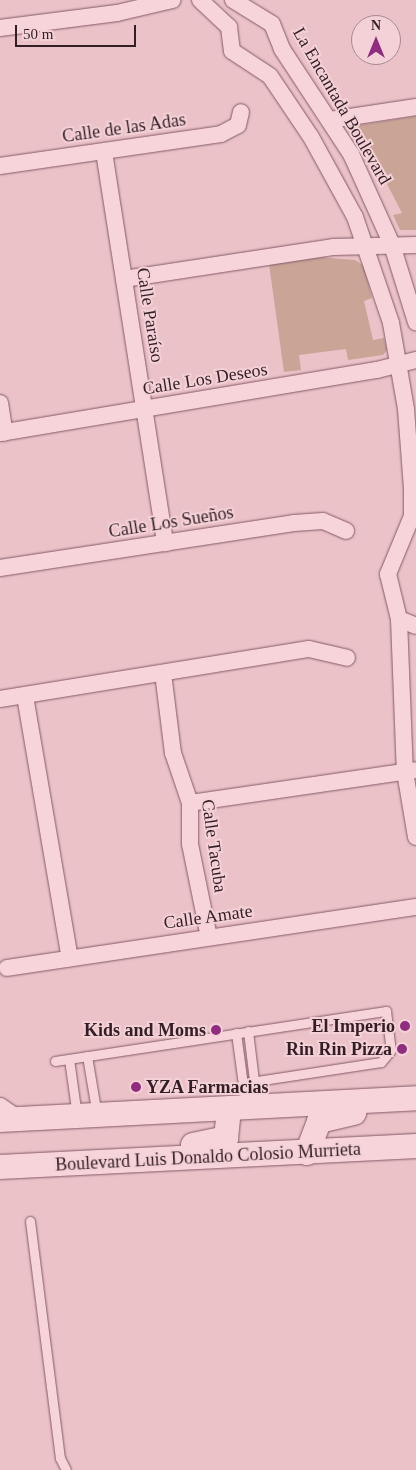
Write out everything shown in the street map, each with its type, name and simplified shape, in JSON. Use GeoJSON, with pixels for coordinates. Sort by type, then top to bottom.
{"type":"FeatureCollection","features":[{"type":"Feature","properties":{"kind":"main road"},"geometry":{"type":"LineString","coordinates":[[6,1115],[87,1115],[244,1109],[408,1098]]}},
{"type":"Feature","properties":{"kind":"main road"},"geometry":{"type":"LineString","coordinates":[[307,1153],[319,1122],[384,1109],[408,1098]]}},
{"type":"Feature","properties":{"kind":"main road"},"geometry":{"type":"LineString","coordinates":[[33,1166],[111,1148],[220,1142],[230,1133],[244,1109]]}},
{"type":"Feature","properties":{"kind":"main road","name":"Boulevard Luis Donaldo Colosio Murrieta"},"geometry":{"type":"LineString","coordinates":[[0,1167],[416,1146]]}},
{"type":"Feature","properties":{"kind":"street"},"geometry":{"type":"LineString","coordinates":[[0,28],[118,13],[174,0]]}},
{"type":"Feature","properties":{"kind":"street"},"geometry":{"type":"LineString","coordinates":[[200,0],[228,27],[232,51],[260,67],[291,107],[311,137],[366,244],[400,364],[412,458],[412,516],[411,530],[395,546],[388,574],[399,619],[416,837]]}},
{"type":"Feature","properties":{"kind":"street","name":"La Encantada Boulevard"},"geometry":{"type":"LineString","coordinates":[[228,27],[239,5],[272,24],[282,49],[351,154],[392,245],[416,322]]}},
{"type":"Feature","properties":{"kind":"street"},"geometry":{"type":"LineString","coordinates":[[291,107],[312,93]]}},
{"type":"Feature","properties":{"kind":"street"},"geometry":{"type":"LineString","coordinates":[[330,120],[416,107]]}},
{"type":"Feature","properties":{"kind":"street","name":"Calle de las Adas"},"geometry":{"type":"LineString","coordinates":[[0,166],[221,134],[238,124],[241,112]]}},
{"type":"Feature","properties":{"kind":"street","name":"Calle Paraíso"},"geometry":{"type":"LineString","coordinates":[[104,152],[165,543]]}},
{"type":"Feature","properties":{"kind":"street"},"geometry":{"type":"LineString","coordinates":[[124,279],[366,244],[416,245]]}},
{"type":"Feature","properties":{"kind":"street","name":"Calle Los Deseos"},"geometry":{"type":"LineString","coordinates":[[2,433],[416,360]]}},
{"type":"Feature","properties":{"kind":"street"},"geometry":{"type":"LineString","coordinates":[[0,403],[2,433]]}},
{"type":"Feature","properties":{"kind":"street","name":"Calle Los Sueños"},"geometry":{"type":"LineString","coordinates":[[0,568],[294,523],[323,521],[346,531]]}},
{"type":"Feature","properties":{"kind":"street"},"geometry":{"type":"LineString","coordinates":[[399,619],[416,626]]}},
{"type":"Feature","properties":{"kind":"street"},"geometry":{"type":"LineString","coordinates":[[0,699],[309,649],[347,658]]}},
{"type":"Feature","properties":{"kind":"street","name":"Calle Tacuba"},"geometry":{"type":"LineString","coordinates":[[163,672],[173,753],[190,803],[190,844],[209,937]]}},
{"type":"Feature","properties":{"kind":"street"},"geometry":{"type":"LineString","coordinates":[[25,696],[70,958]]}},
{"type":"Feature","properties":{"kind":"street"},"geometry":{"type":"LineString","coordinates":[[190,803],[410,771]]}},
{"type":"Feature","properties":{"kind":"street","name":"Calle Amate"},"geometry":{"type":"LineString","coordinates":[[7,968],[416,907]]}},
{"type":"Feature","properties":{"kind":"lane"},"geometry":{"type":"LineString","coordinates":[[55,1060],[380,1009],[387,1014],[391,1050],[381,1062],[243,1082]]}},
{"type":"Feature","properties":{"kind":"lane"},"geometry":{"type":"LineString","coordinates":[[244,1109],[254,1081],[248,1031]]}},
{"type":"Feature","properties":{"kind":"lane"},"geometry":{"type":"LineString","coordinates":[[236,1033],[243,1082],[244,1109]]}},
{"type":"Feature","properties":{"kind":"lane"},"geometry":{"type":"LineString","coordinates":[[87,1056],[87,1115]]}},
{"type":"Feature","properties":{"kind":"lane"},"geometry":{"type":"LineString","coordinates":[[69,1059],[87,1115]]}},
{"type":"Feature","properties":{"kind":"lane"},"geometry":{"type":"LineString","coordinates":[[30,1221],[60,1458],[66,1470]]}},
{"type":"Feature","properties":{"kind":"shaded area"},"geometry":{"type":"Polygon","coordinates":[[[416,116],[416,230],[400,230],[393,215],[402,213],[366,143],[358,146],[348,127],[416,116]]]}},
{"type":"Feature","properties":{"kind":"shaded area"},"geometry":{"type":"Polygon","coordinates":[[[318,257],[355,260],[364,266],[372,298],[364,301],[373,340],[384,338],[387,350],[383,355],[348,360],[346,349],[299,355],[301,370],[284,372],[269,264],[318,257]]]}},
{"type":"Feature","properties":{"kind":"place","name":"El Imperio"},"geometry":{"type":"Point","coordinates":[405,1026]}},
{"type":"Feature","properties":{"kind":"place","name":"Kids and Moms"},"geometry":{"type":"Point","coordinates":[216,1030]}},
{"type":"Feature","properties":{"kind":"place","name":"Rin Rin Pizza"},"geometry":{"type":"Point","coordinates":[402,1049]}},
{"type":"Feature","properties":{"kind":"place","name":"YZA Farmacias"},"geometry":{"type":"Point","coordinates":[136,1087]}}]}
